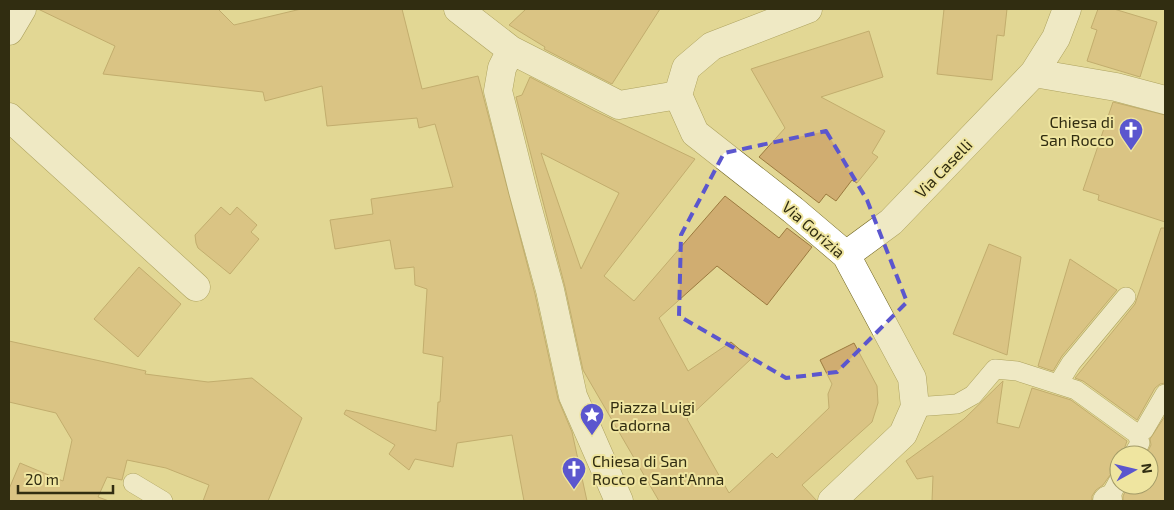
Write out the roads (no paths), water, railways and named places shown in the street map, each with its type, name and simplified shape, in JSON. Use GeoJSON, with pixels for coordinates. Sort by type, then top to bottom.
{"type":"FeatureCollection","features":[{"type":"Feature","properties":{"kind":"street"},"geometry":{"type":"LineString","coordinates":[[9,31],[22,9]]}},
{"type":"Feature","properties":{"kind":"street"},"geometry":{"type":"LineString","coordinates":[[458,9],[511,50],[619,105],[678,95],[686,68],[712,46],[792,11]]}},
{"type":"Feature","properties":{"kind":"street","name":"Via Caselli"},"geometry":{"type":"LineString","coordinates":[[846,255],[891,222],[1034,73],[1056,38],[1067,9]]}},
{"type":"Feature","properties":{"kind":"street"},"geometry":{"type":"LineString","coordinates":[[511,50],[502,68],[498,91],[550,290],[573,396],[619,501]]}},
{"type":"Feature","properties":{"kind":"street"},"geometry":{"type":"LineString","coordinates":[[1034,73],[1116,87],[1165,100]]}},
{"type":"Feature","properties":{"kind":"street","name":"Via Gorizia"},"geometry":{"type":"LineString","coordinates":[[678,95],[695,133],[793,210],[846,255],[912,378],[915,407],[903,434],[832,501]]}},
{"type":"Feature","properties":{"kind":"street"},"geometry":{"type":"LineString","coordinates":[[9,116],[196,287]]}},
{"type":"Feature","properties":{"kind":"lane"},"geometry":{"type":"LineString","coordinates":[[1058,384],[1071,363],[1126,297]]}},
{"type":"Feature","properties":{"kind":"lane"},"geometry":{"type":"LineString","coordinates":[[915,407],[957,404],[973,395],[994,369],[1017,371],[1076,390],[1138,434],[1139,445]]}},
{"type":"Feature","properties":{"kind":"lane"},"geometry":{"type":"LineString","coordinates":[[1138,434],[1144,430],[1165,394]]}},
{"type":"Feature","properties":{"kind":"lane"},"geometry":{"type":"LineString","coordinates":[[133,483],[163,501]]}},
{"type":"Feature","properties":{"kind":"place","name":"Chiesa di San Rocco"},"geometry":{"type":"Point","coordinates":[1131,151]}},
{"type":"Feature","properties":{"kind":"place","name":"Piazza Luigi Cadorna"},"geometry":{"type":"Point","coordinates":[592,436]}},
{"type":"Feature","properties":{"kind":"place","name":"Chiesa di San Rocco e Sant'Anna"},"geometry":{"type":"Point","coordinates":[574,490]}}]}
